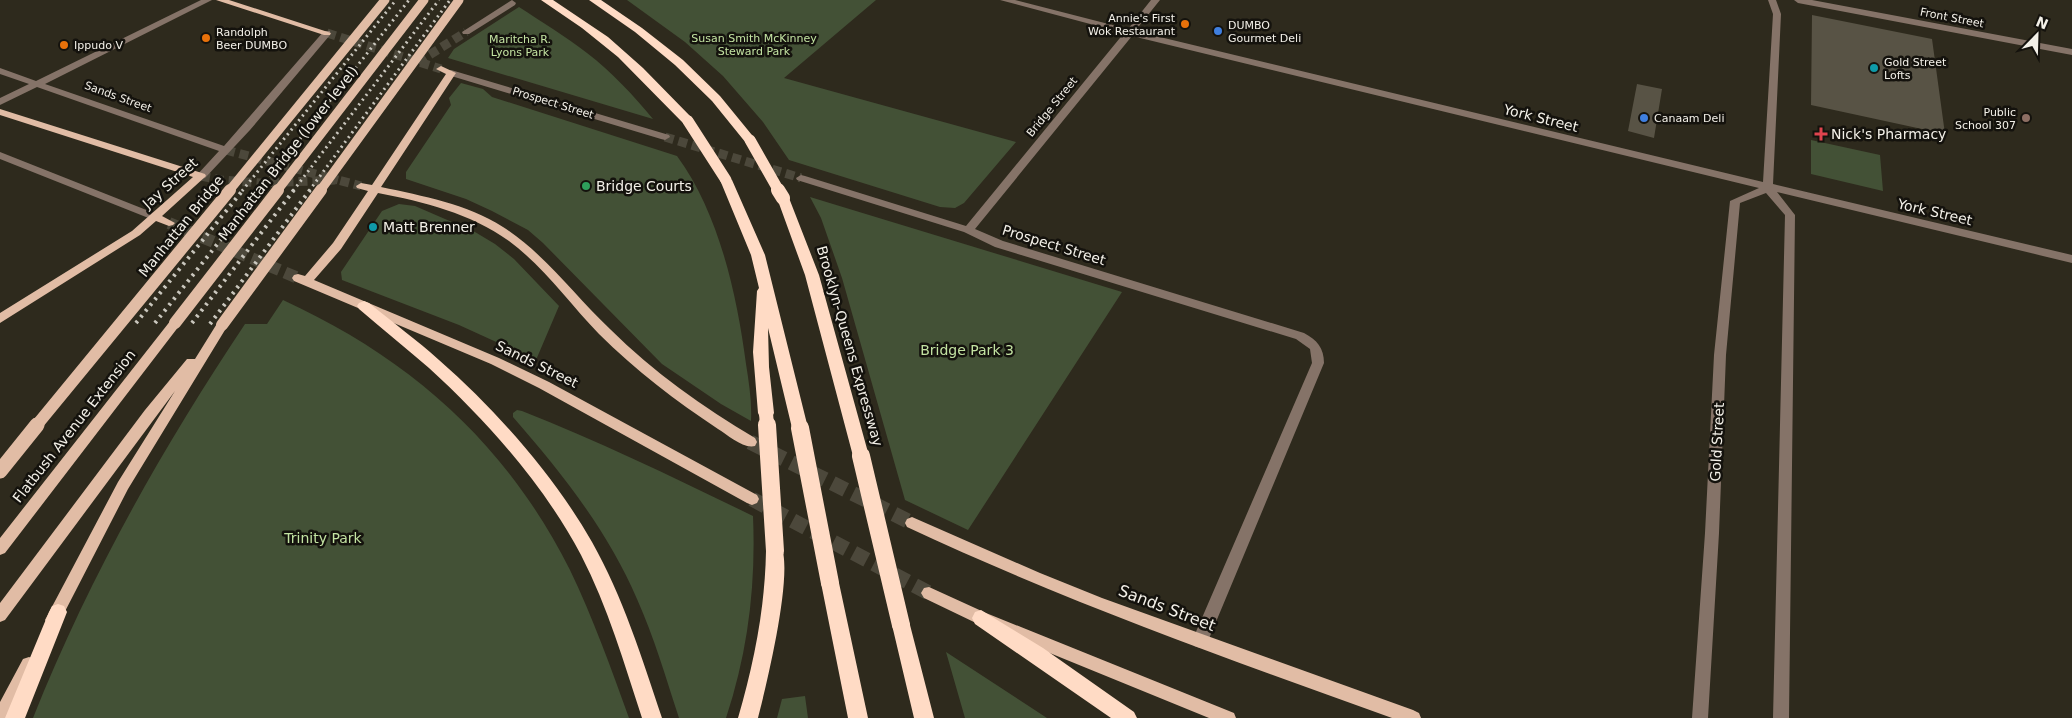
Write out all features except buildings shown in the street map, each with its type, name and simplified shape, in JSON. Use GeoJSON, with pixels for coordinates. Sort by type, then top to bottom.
{"type":"FeatureCollection","features":[{"type":"Feature","properties":{"kind":"highway"},"geometry":{"type":"LineString","coordinates":[[546,0],[584,23],[650,79],[688,121],[726,180],[758,254],[765,280],[800,428],[858,718]]}},
{"type":"Feature","properties":{"kind":"highway","name":"Brooklyn-Queens Expressway"},"geometry":{"type":"LineString","coordinates":[[594,0],[637,28],[686,68],[713,94],[750,140],[783,198],[812,275],[861,456],[924,718]]}},
{"type":"Feature","properties":{"kind":"highway"},"geometry":{"type":"LineString","coordinates":[[748,718],[758,683],[775,588],[775,551],[766,413],[760,359],[760,319],[765,280]]}},
{"type":"Feature","properties":{"kind":"highway"},"geometry":{"type":"LineString","coordinates":[[364,306],[455,383],[493,423],[558,503],[586,549],[613,606],[652,718]]}},
{"type":"Feature","properties":{"kind":"highway"},"geometry":{"type":"LineString","coordinates":[[15,718],[58,612]]}},
{"type":"Feature","properties":{"kind":"highway"},"geometry":{"type":"LineString","coordinates":[[981,618],[1127,718]]}},
{"type":"Feature","properties":{"kind":"main road"},"geometry":{"type":"LineString","coordinates":[[220,0],[327,33]]}},
{"type":"Feature","properties":{"kind":"main road","name":"Manhattan Bridge"},"geometry":{"type":"LineString","coordinates":[[0,471],[386,0]]}},
{"type":"Feature","properties":{"kind":"main road","name":"Manhattan Bridge (lower level)"},"geometry":{"type":"LineString","coordinates":[[175,323],[424,0]]}},
{"type":"Feature","properties":{"kind":"main road"},"geometry":{"type":"LineString","coordinates":[[0,615],[150,413],[222,326],[459,0]]}},
{"type":"Feature","properties":{"kind":"main road"},"geometry":{"type":"LineString","coordinates":[[376,189],[446,71]]}},
{"type":"Feature","properties":{"kind":"main road"},"geometry":{"type":"LineString","coordinates":[[0,112],[201,176]]}},
{"type":"Feature","properties":{"kind":"main road","name":"Jay Street"},"geometry":{"type":"LineString","coordinates":[[0,319],[118,245],[155,218],[201,176]]}},
{"type":"Feature","properties":{"kind":"main road"},"geometry":{"type":"LineString","coordinates":[[361,186],[439,203],[488,224],[519,243],[541,261],[604,330],[639,364],[696,408],[750,442]]}},
{"type":"Feature","properties":{"kind":"main road","name":"Sands Street"},"geometry":{"type":"LineString","coordinates":[[376,189],[337,246],[303,280],[495,362],[544,385],[752,499]]}},
{"type":"Feature","properties":{"kind":"main road"},"geometry":{"type":"LineString","coordinates":[[155,218],[168,223]]}},
{"type":"Feature","properties":{"kind":"main road","name":"Flatbush Avenue Extension"},"geometry":{"type":"LineString","coordinates":[[0,549],[175,323]]}},
{"type":"Feature","properties":{"kind":"main road"},"geometry":{"type":"LineString","coordinates":[[0,718],[58,612],[123,486],[222,326]]}},
{"type":"Feature","properties":{"kind":"main road","name":"Sands Street"},"geometry":{"type":"LineString","coordinates":[[912,523],[1006,567],[1200,642],[1413,718]]}},
{"type":"Feature","properties":{"kind":"main road"},"geometry":{"type":"LineString","coordinates":[[929,593],[981,618],[1228,718]]}},
{"type":"Feature","properties":{"kind":"street"},"geometry":{"type":"LineString","coordinates":[[0,102],[208,0]]}},
{"type":"Feature","properties":{"kind":"street","name":"York Street"},"geometry":{"type":"LineString","coordinates":[[1004,0],[1152,39],[1768,188],[2072,259]]}},
{"type":"Feature","properties":{"kind":"street","name":"Bridge Street"},"geometry":{"type":"LineString","coordinates":[[968,230],[1156,0]]}},
{"type":"Feature","properties":{"kind":"street"},"geometry":{"type":"LineString","coordinates":[[1772,0],[1776,14],[1768,188],[1790,215],[1781,718]]}},
{"type":"Feature","properties":{"kind":"street","name":"Front Street"},"geometry":{"type":"LineString","coordinates":[[1798,0],[2072,52]]}},
{"type":"Feature","properties":{"kind":"street"},"geometry":{"type":"LineString","coordinates":[[466,32],[512,3]]}},
{"type":"Feature","properties":{"kind":"street","name":"Jay Street"},"geometry":{"type":"LineString","coordinates":[[201,176],[226,150],[327,33]]}},
{"type":"Feature","properties":{"kind":"street","name":"Sands Street"},"geometry":{"type":"LineString","coordinates":[[0,71],[226,150]]}},
{"type":"Feature","properties":{"kind":"street","name":"Prospect Street"},"geometry":{"type":"LineString","coordinates":[[446,71],[665,137]]}},
{"type":"Feature","properties":{"kind":"street"},"geometry":{"type":"LineString","coordinates":[[0,155],[155,218]]}},
{"type":"Feature","properties":{"kind":"street","name":"Prospect Street"},"geometry":{"type":"LineString","coordinates":[[801,178],[968,230],[1000,244],[1300,336],[1310,341],[1317,348],[1318,363],[1200,642]]}},
{"type":"Feature","properties":{"kind":"street","name":"Gold Street"},"geometry":{"type":"LineString","coordinates":[[1700,718],[1712,534],[1720,355],[1735,201],[1768,188]]}},
{"type":"Feature","properties":{"kind":"green space","name":"Susan Smith McKinney Steward Park"},"geometry":{"type":"Polygon","coordinates":[[[627,0],[876,0],[784,78],[1016,142],[964,203],[955,208],[940,207],[789,160],[763,122],[723,76],[685,42],[627,0]]]}},
{"type":"Feature","properties":{"kind":"green space","name":"Maritcha R. Lyons Park"},"geometry":{"type":"Polygon","coordinates":[[[519,7],[596,60],[622,84],[653,119],[448,58],[454,49],[519,7]]]}},
{"type":"Feature","properties":{"kind":"green space"},"geometry":{"type":"Polygon","coordinates":[[[461,83],[483,89],[492,97],[677,156],[692,178],[704,203],[724,256],[742,338],[750,392],[751,421],[721,404],[662,364],[528,230],[466,199],[406,179],[406,172],[451,105],[449,98],[461,83]]]}},
{"type":"Feature","properties":{"kind":"green space"},"geometry":{"type":"Polygon","coordinates":[[[1811,140],[1880,155],[1883,191],[1811,174],[1811,140]]]}},
{"type":"Feature","properties":{"kind":"green space","name":"Bridge Park 3"},"geometry":{"type":"Polygon","coordinates":[[[810,197],[1122,292],[968,530],[905,500],[842,278],[821,218],[810,197]]]}},
{"type":"Feature","properties":{"kind":"green space"},"geometry":{"type":"Polygon","coordinates":[[[399,204],[415,206],[475,232],[495,244],[514,259],[559,306],[536,360],[459,325],[342,280],[341,272],[382,211],[399,204]]]}},
{"type":"Feature","properties":{"kind":"green space","name":"Trinity Park"},"geometry":{"type":"Polygon","coordinates":[[[283,300],[329,323],[373,349],[451,409],[485,444],[545,524],[570,570],[594,625],[629,718],[33,718],[78,615],[103,565],[128,516],[184,419],[245,324],[267,324],[283,300]]]}},
{"type":"Feature","properties":{"kind":"green space"},"geometry":{"type":"Polygon","coordinates":[[[517,410],[610,448],[753,516],[752,593],[749,618],[740,668],[726,718],[679,718],[649,628],[625,574],[598,526],[582,503],[549,459],[513,417],[513,413],[517,410]]]}},
{"type":"Feature","properties":{"kind":"green space"},"geometry":{"type":"Polygon","coordinates":[[[946,652],[1047,718],[965,718],[946,652]]]}},
{"type":"Feature","properties":{"kind":"green space"},"geometry":{"type":"Polygon","coordinates":[[[805,696],[808,718],[777,718],[782,699],[805,696]]]}},
{"type":"Feature","properties":{"kind":"tunnel"},"geometry":{"type":"LineString","coordinates":[[418,62],[466,32]]}},
{"type":"Feature","properties":{"kind":"tunnel"},"geometry":{"type":"LineString","coordinates":[[327,33],[441,69]]}},
{"type":"Feature","properties":{"kind":"tunnel"},"geometry":{"type":"LineString","coordinates":[[665,137],[801,178]]}},
{"type":"Feature","properties":{"kind":"tunnel"},"geometry":{"type":"LineString","coordinates":[[226,150],[338,180]]}},
{"type":"Feature","properties":{"kind":"tunnel"},"geometry":{"type":"LineString","coordinates":[[201,176],[221,180],[260,183],[338,180],[361,186]]}},
{"type":"Feature","properties":{"kind":"tunnel"},"geometry":{"type":"LineString","coordinates":[[169,223],[298,278]]}},
{"type":"Feature","properties":{"kind":"tunnel"},"geometry":{"type":"LineString","coordinates":[[750,442],[912,523]]}},
{"type":"Feature","properties":{"kind":"tunnel"},"geometry":{"type":"LineString","coordinates":[[752,499],[929,593]]}},
{"type":"Feature","properties":{"kind":"railway"},"geometry":{"type":"LineString","coordinates":[[242,191],[396,0]]}},
{"type":"Feature","properties":{"kind":"railway"},"geometry":{"type":"LineString","coordinates":[[259,191],[409,0]]}},
{"type":"Feature","properties":{"kind":"railway"},"geometry":{"type":"LineString","coordinates":[[293,191],[439,0]]}},
{"type":"Feature","properties":{"kind":"railway"},"geometry":{"type":"LineString","coordinates":[[309,191],[450,0]]}},
{"type":"Feature","properties":{"kind":"railway"},"geometry":{"type":"LineString","coordinates":[[136,323],[243,190]]}},
{"type":"Feature","properties":{"kind":"railway"},"geometry":{"type":"LineString","coordinates":[[155,323],[260,190]]}},
{"type":"Feature","properties":{"kind":"railway"},"geometry":{"type":"LineString","coordinates":[[192,323],[294,190]]}},
{"type":"Feature","properties":{"kind":"railway"},"geometry":{"type":"LineString","coordinates":[[210,324],[310,190]]}},
{"type":"Feature","properties":{"kind":"place","name":"Annie's First Wok Restaurant"},"geometry":{"type":"Point","coordinates":[1185,24]}},
{"type":"Feature","properties":{"kind":"place","name":"DUMBO Gourmet Deli"},"geometry":{"type":"Point","coordinates":[1218,31]}},
{"type":"Feature","properties":{"kind":"place","name":"Randolph Beer DUMBO"},"geometry":{"type":"Point","coordinates":[206,38]}},
{"type":"Feature","properties":{"kind":"place","name":"Ippudo V"},"geometry":{"type":"Point","coordinates":[64,45]}},
{"type":"Feature","properties":{"kind":"place","name":"Gold Street Lofts"},"geometry":{"type":"Point","coordinates":[1874,68]}},
{"type":"Feature","properties":{"kind":"place","name":"Canaam Deli"},"geometry":{"type":"Point","coordinates":[1644,118]}},
{"type":"Feature","properties":{"kind":"place","name":"Public School 307"},"geometry":{"type":"Point","coordinates":[2026,118]}},
{"type":"Feature","properties":{"kind":"place","name":"Nick's Pharmacy"},"geometry":{"type":"Point","coordinates":[1821,134]}},
{"type":"Feature","properties":{"kind":"place","name":"Bridge Courts"},"geometry":{"type":"Point","coordinates":[586,186]}},
{"type":"Feature","properties":{"kind":"place","name":"Matt Brenner"},"geometry":{"type":"Point","coordinates":[373,227]}}]}
